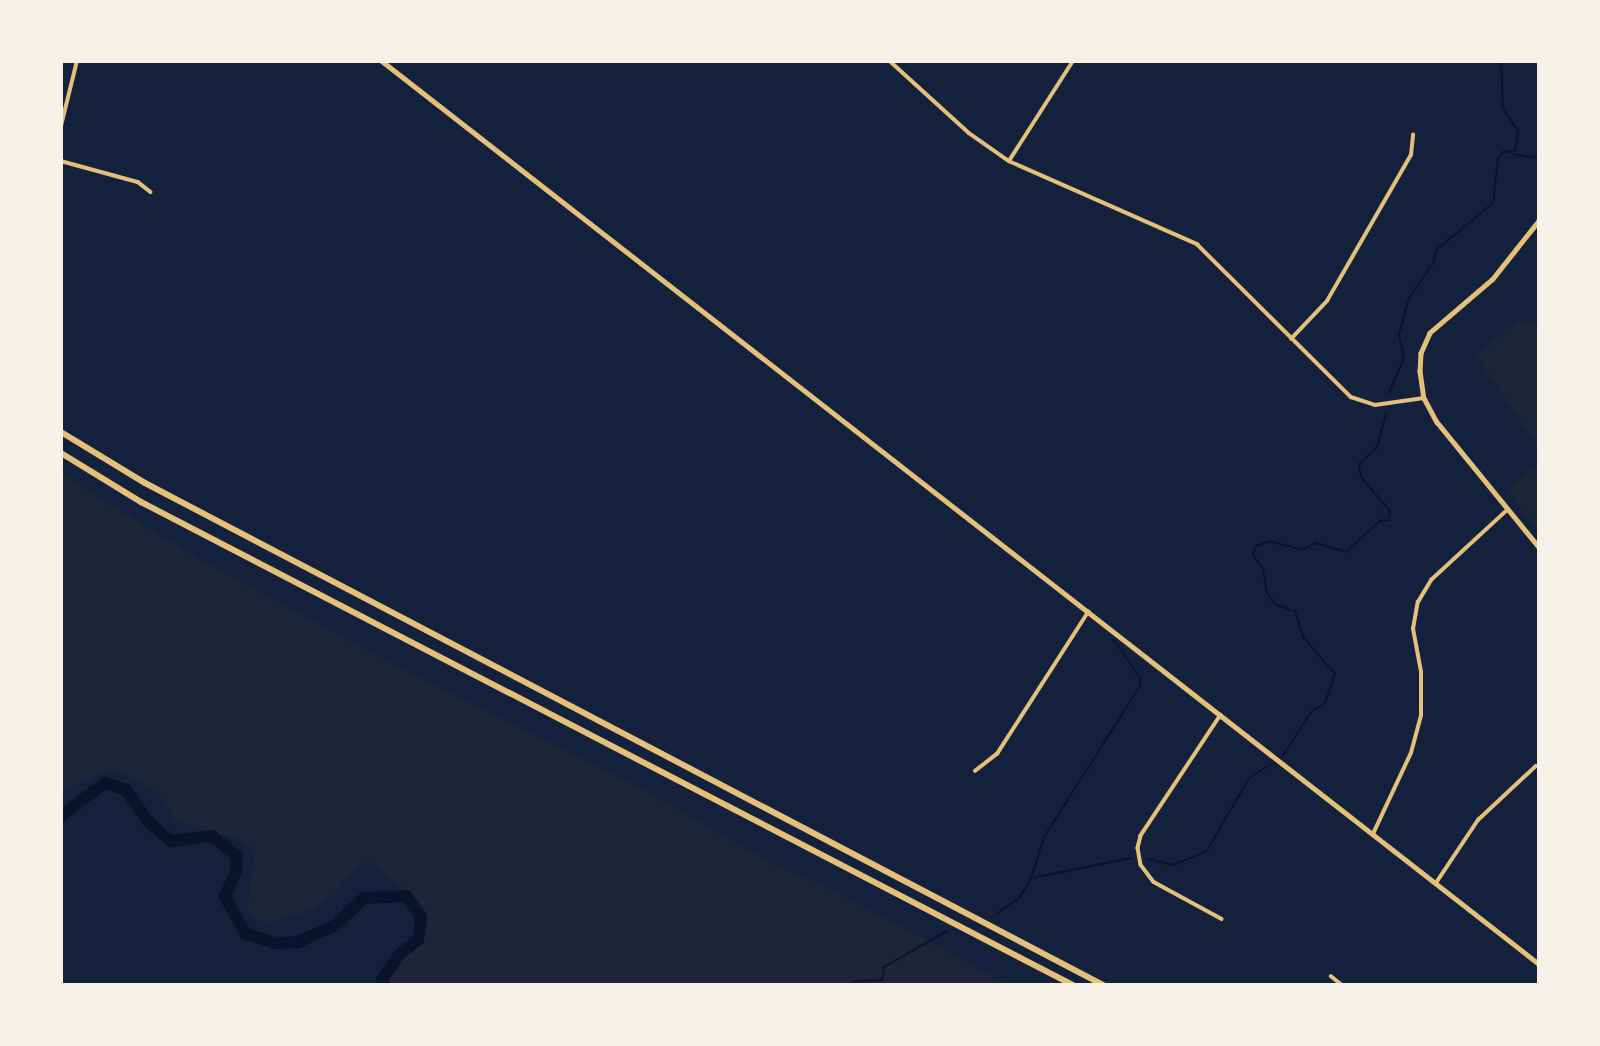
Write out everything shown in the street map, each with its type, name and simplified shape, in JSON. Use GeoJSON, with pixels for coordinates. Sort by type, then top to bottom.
{"type":"FeatureCollection","features":[{"type":"Feature","properties":{"kind":"highway"},"geometry":{"type":"LineString","coordinates":[[61,432],[145,482],[1103,985]]}},
{"type":"Feature","properties":{"kind":"highway"},"geometry":{"type":"LineString","coordinates":[[61,453],[141,502],[1073,985]]}},
{"type":"Feature","properties":{"kind":"main road"},"geometry":{"type":"LineString","coordinates":[[382,61],[1089,610],[1539,964]]}},
{"type":"Feature","properties":{"kind":"main road"},"geometry":{"type":"LineString","coordinates":[[1539,221],[1493,279],[1430,333],[1420,360],[1424,398],[1449,440],[1539,547]]}},
{"type":"Feature","properties":{"kind":"street"},"geometry":{"type":"LineString","coordinates":[[61,126],[78,61]]}},
{"type":"Feature","properties":{"kind":"street"},"geometry":{"type":"LineString","coordinates":[[890,61],[969,133],[1009,161],[1189,240],[1356,400],[1383,404],[1424,398]]}},
{"type":"Feature","properties":{"kind":"street"},"geometry":{"type":"LineString","coordinates":[[1009,161],[1073,61]]}},
{"type":"Feature","properties":{"kind":"street"},"geometry":{"type":"LineString","coordinates":[[1291,339],[1327,301],[1411,155],[1413,135]]}},
{"type":"Feature","properties":{"kind":"street"},"geometry":{"type":"LineString","coordinates":[[61,161],[138,182],[150,192]]}},
{"type":"Feature","properties":{"kind":"street"},"geometry":{"type":"LineString","coordinates":[[1373,834],[1411,753],[1421,716],[1421,672],[1413,629],[1418,602],[1431,580],[1507,510]]}},
{"type":"Feature","properties":{"kind":"street"},"geometry":{"type":"LineString","coordinates":[[975,771],[997,754],[1089,610]]}},
{"type":"Feature","properties":{"kind":"street"},"geometry":{"type":"LineString","coordinates":[[1221,715],[1141,836],[1138,848],[1142,865],[1154,882],[1222,919]]}},
{"type":"Feature","properties":{"kind":"street"},"geometry":{"type":"LineString","coordinates":[[1436,883],[1478,820],[1536,766]]}},
{"type":"Feature","properties":{"kind":"street"},"geometry":{"type":"LineString","coordinates":[[1331,976],[1342,985]]}},
{"type":"Feature","properties":{"kind":"shaded area"},"geometry":{"type":"Polygon","coordinates":[[[1518,320],[1539,325],[1539,448],[1476,356],[1518,320]]]}},
{"type":"Feature","properties":{"kind":"shaded area"},"geometry":{"type":"Polygon","coordinates":[[[1539,465],[1539,531],[1506,492],[1539,465]]]}},
{"type":"Feature","properties":{"kind":"shaded area"},"geometry":{"type":"Polygon","coordinates":[[[61,474],[202,561],[382,658],[626,780],[780,868],[820,883],[1009,985],[390,985],[390,978],[426,926],[424,906],[371,862],[360,865],[334,895],[314,909],[269,923],[255,919],[247,909],[255,851],[240,840],[175,821],[157,792],[120,771],[111,770],[61,791],[61,474]]]}},
{"type":"Feature","properties":{"kind":"waterway"},"geometry":{"type":"LineString","coordinates":[[1389,393],[1404,357],[1399,335],[1409,298],[1434,262],[1436,250],[1493,203],[1498,158],[1502,152],[1515,151],[1518,131],[1503,108],[1501,61]]}},
{"type":"Feature","properties":{"kind":"waterway"},"geometry":{"type":"LineString","coordinates":[[1513,154],[1539,158]]}},
{"type":"Feature","properties":{"kind":"waterway"},"geometry":{"type":"LineString","coordinates":[[1283,755],[1311,712],[1325,703],[1335,674],[1303,637],[1295,611],[1276,605],[1267,593],[1263,569],[1253,555],[1256,546],[1269,541],[1302,550],[1316,543],[1346,552],[1380,521],[1389,520],[1390,511],[1361,477],[1359,464],[1377,447],[1386,413]]}},
{"type":"Feature","properties":{"kind":"waterway"},"geometry":{"type":"LineString","coordinates":[[998,913],[1020,897],[1031,879],[1044,837],[1140,686],[1140,678],[1114,640]]}},
{"type":"Feature","properties":{"kind":"waterway"},"geometry":{"type":"LineString","coordinates":[[1149,859],[1173,865],[1206,852],[1249,778],[1271,764]]}},
{"type":"Feature","properties":{"kind":"waterway"},"geometry":{"type":"LineString","coordinates":[[61,816],[105,783],[126,790],[149,823],[171,841],[212,836],[237,856],[236,871],[225,897],[246,934],[275,943],[298,942],[334,926],[364,898],[406,896],[421,917],[418,940],[399,955],[382,979],[383,985]]}},
{"type":"Feature","properties":{"kind":"waterway"},"geometry":{"type":"LineString","coordinates":[[1032,878],[1131,858]]}},
{"type":"Feature","properties":{"kind":"waterway"},"geometry":{"type":"LineString","coordinates":[[851,985],[854,981],[882,980],[884,967],[947,931]]}}]}
